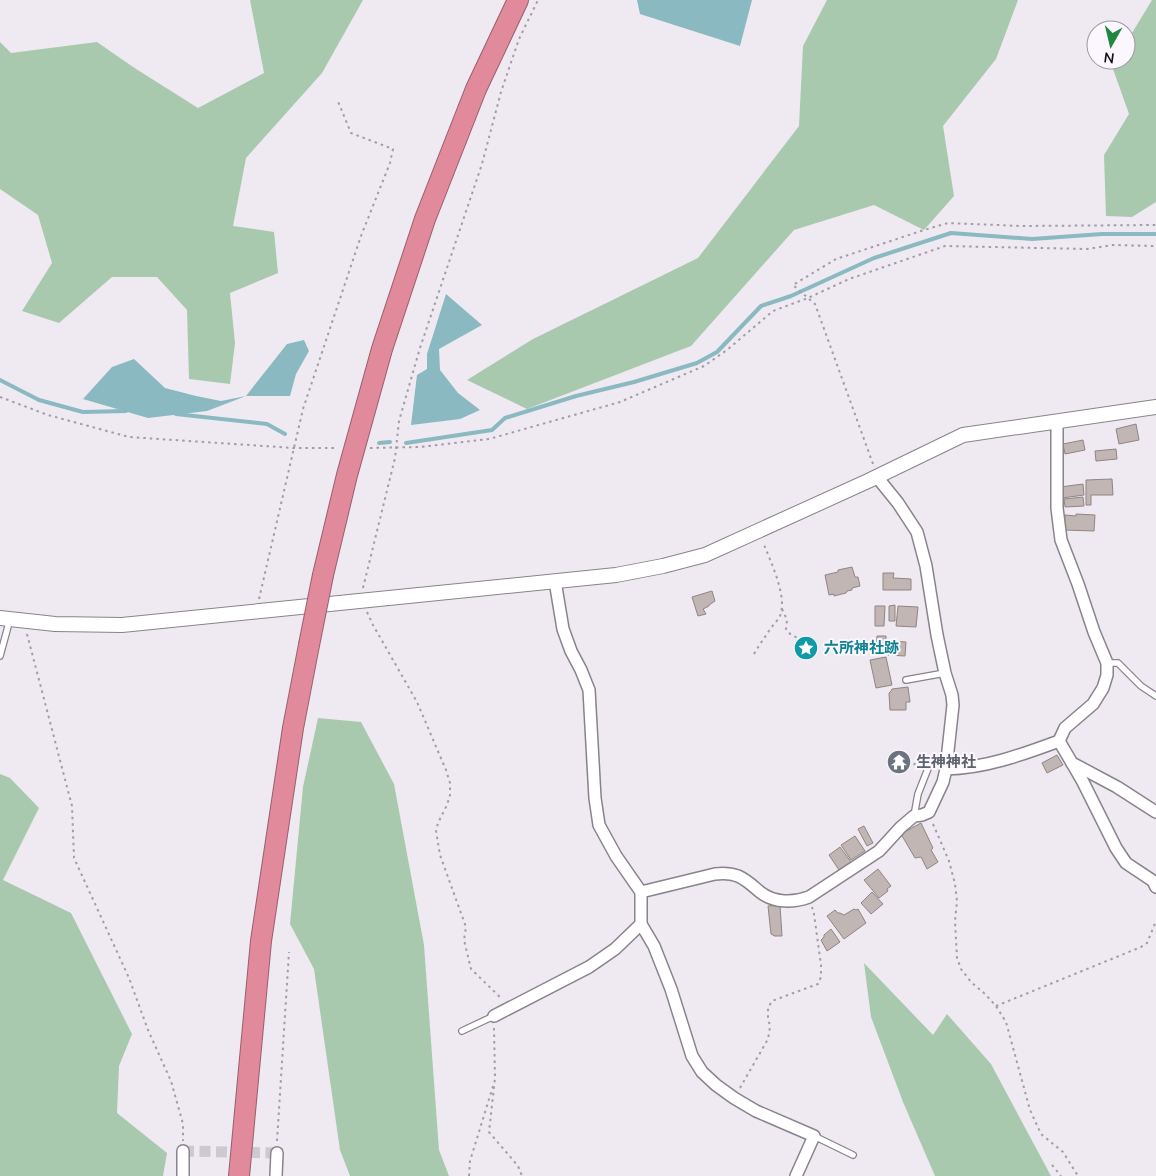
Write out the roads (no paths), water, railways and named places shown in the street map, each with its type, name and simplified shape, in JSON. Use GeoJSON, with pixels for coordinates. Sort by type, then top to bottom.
{"type":"FeatureCollection","features":[{"type":"Feature","properties":{"kind":"highway"},"geometry":{"type":"LineString","coordinates":[[226,1176],[247,1018],[308,645],[347,475],[382,350],[425,219],[476,89],[518,0]]}},
{"type":"Feature","properties":{"kind":"highway"},"geometry":{"type":"LineString","coordinates":[[245,1176],[277,829]]}},
{"type":"Feature","properties":{"kind":"highway"},"geometry":{"type":"LineString","coordinates":[[239,1176],[261,941]]}},
{"type":"Feature","properties":{"kind":"street"},"geometry":{"type":"LineString","coordinates":[[11,619],[55,624],[122,624],[616,575],[663,566],[705,555],[877,477],[963,435],[1156,407]]}},
{"type":"Feature","properties":{"kind":"street"},"geometry":{"type":"LineString","coordinates":[[946,769],[965,769],[1015,757],[1059,741],[1065,728],[1093,704],[1103,688],[1107,675],[1107,663],[1061,540],[1057,508],[1057,421]]}},
{"type":"Feature","properties":{"kind":"street"},"geometry":{"type":"LineString","coordinates":[[641,892],[715,874],[727,873],[748,882],[772,899],[799,901],[809,898],[879,851],[914,816],[922,816],[928,812],[943,782],[946,769],[953,705],[952,695],[945,673],[926,566],[917,532],[898,503],[877,477]]}},
{"type":"Feature","properties":{"kind":"street"},"geometry":{"type":"LineString","coordinates":[[555,581],[563,629],[589,690],[595,798],[599,825],[616,856],[641,892],[640,924],[654,946],[661,963],[692,1056],[702,1072],[734,1098],[756,1111],[814,1136],[796,1176]]}},
{"type":"Feature","properties":{"kind":"street"},"geometry":{"type":"LineString","coordinates":[[1059,741],[1083,782],[1116,848],[1126,863],[1153,880],[1156,887]]}},
{"type":"Feature","properties":{"kind":"street"},"geometry":{"type":"LineString","coordinates":[[1072,763],[1117,787],[1156,812]]}},
{"type":"Feature","properties":{"kind":"street"},"geometry":{"type":"LineString","coordinates":[[494,1016],[589,967],[615,949],[640,924]]}},
{"type":"Feature","properties":{"kind":"street"},"geometry":{"type":"LineString","coordinates":[[183,1151],[183,1176]]}},
{"type":"Feature","properties":{"kind":"street"},"geometry":{"type":"LineString","coordinates":[[276,1153],[276,1176]]}},
{"type":"Feature","properties":{"kind":"lane"},"geometry":{"type":"LineString","coordinates":[[0,656],[11,619]]}},
{"type":"Feature","properties":{"kind":"lane"},"geometry":{"type":"LineString","coordinates":[[1107,663],[1118,663],[1141,686],[1156,696]]}},
{"type":"Feature","properties":{"kind":"lane"},"geometry":{"type":"LineString","coordinates":[[906,680],[945,673]]}},
{"type":"Feature","properties":{"kind":"lane"},"geometry":{"type":"LineString","coordinates":[[914,816],[918,794],[930,766]]}},
{"type":"Feature","properties":{"kind":"lane"},"geometry":{"type":"LineString","coordinates":[[462,1031],[494,1016]]}},
{"type":"Feature","properties":{"kind":"lane"},"geometry":{"type":"LineString","coordinates":[[814,1136],[853,1155]]}},
{"type":"Feature","properties":{"kind":"water"},"geometry":{"type":"Polygon","coordinates":[[[637,0],[752,0],[740,46],[640,14],[637,0]]]}},
{"type":"Feature","properties":{"kind":"water"},"geometry":{"type":"Polygon","coordinates":[[[446,294],[482,325],[439,349],[440,370],[458,393],[480,410],[460,419],[411,425],[417,375],[427,369],[427,354],[446,294]]]}},
{"type":"Feature","properties":{"kind":"water"},"geometry":{"type":"Polygon","coordinates":[[[304,340],[309,351],[296,374],[290,396],[246,396],[287,344],[304,340]]]}},
{"type":"Feature","properties":{"kind":"water"},"geometry":{"type":"Polygon","coordinates":[[[134,359],[165,388],[221,401],[246,396],[207,411],[148,418],[83,399],[112,367],[134,359]]]}},
{"type":"Feature","properties":{"kind":"waterway"},"geometry":{"type":"LineString","coordinates":[[406,443],[492,430],[505,418],[576,396],[634,382],[697,363],[717,352],[761,306],[791,296],[874,258],[951,233],[1032,239],[1102,234],[1156,234]]}},
{"type":"Feature","properties":{"kind":"waterway"},"geometry":{"type":"LineString","coordinates":[[0,380],[39,400],[83,412],[126,411]]}},
{"type":"Feature","properties":{"kind":"waterway"},"geometry":{"type":"LineString","coordinates":[[176,414],[267,424],[285,434]]}},
{"type":"Feature","properties":{"kind":"waterway"},"geometry":{"type":"LineString","coordinates":[[379,443],[390,442]]}},
{"type":"Feature","properties":{"kind":"tunnel"},"geometry":{"type":"LineString","coordinates":[[183,1151],[277,1153]]}},
{"type":"Feature","properties":{"kind":"place","name":"六所神社跡"},"geometry":{"type":"Point","coordinates":[806,648]}},
{"type":"Feature","properties":{"kind":"place","name":"生神神社"},"geometry":{"type":"Point","coordinates":[899,762]}}]}
